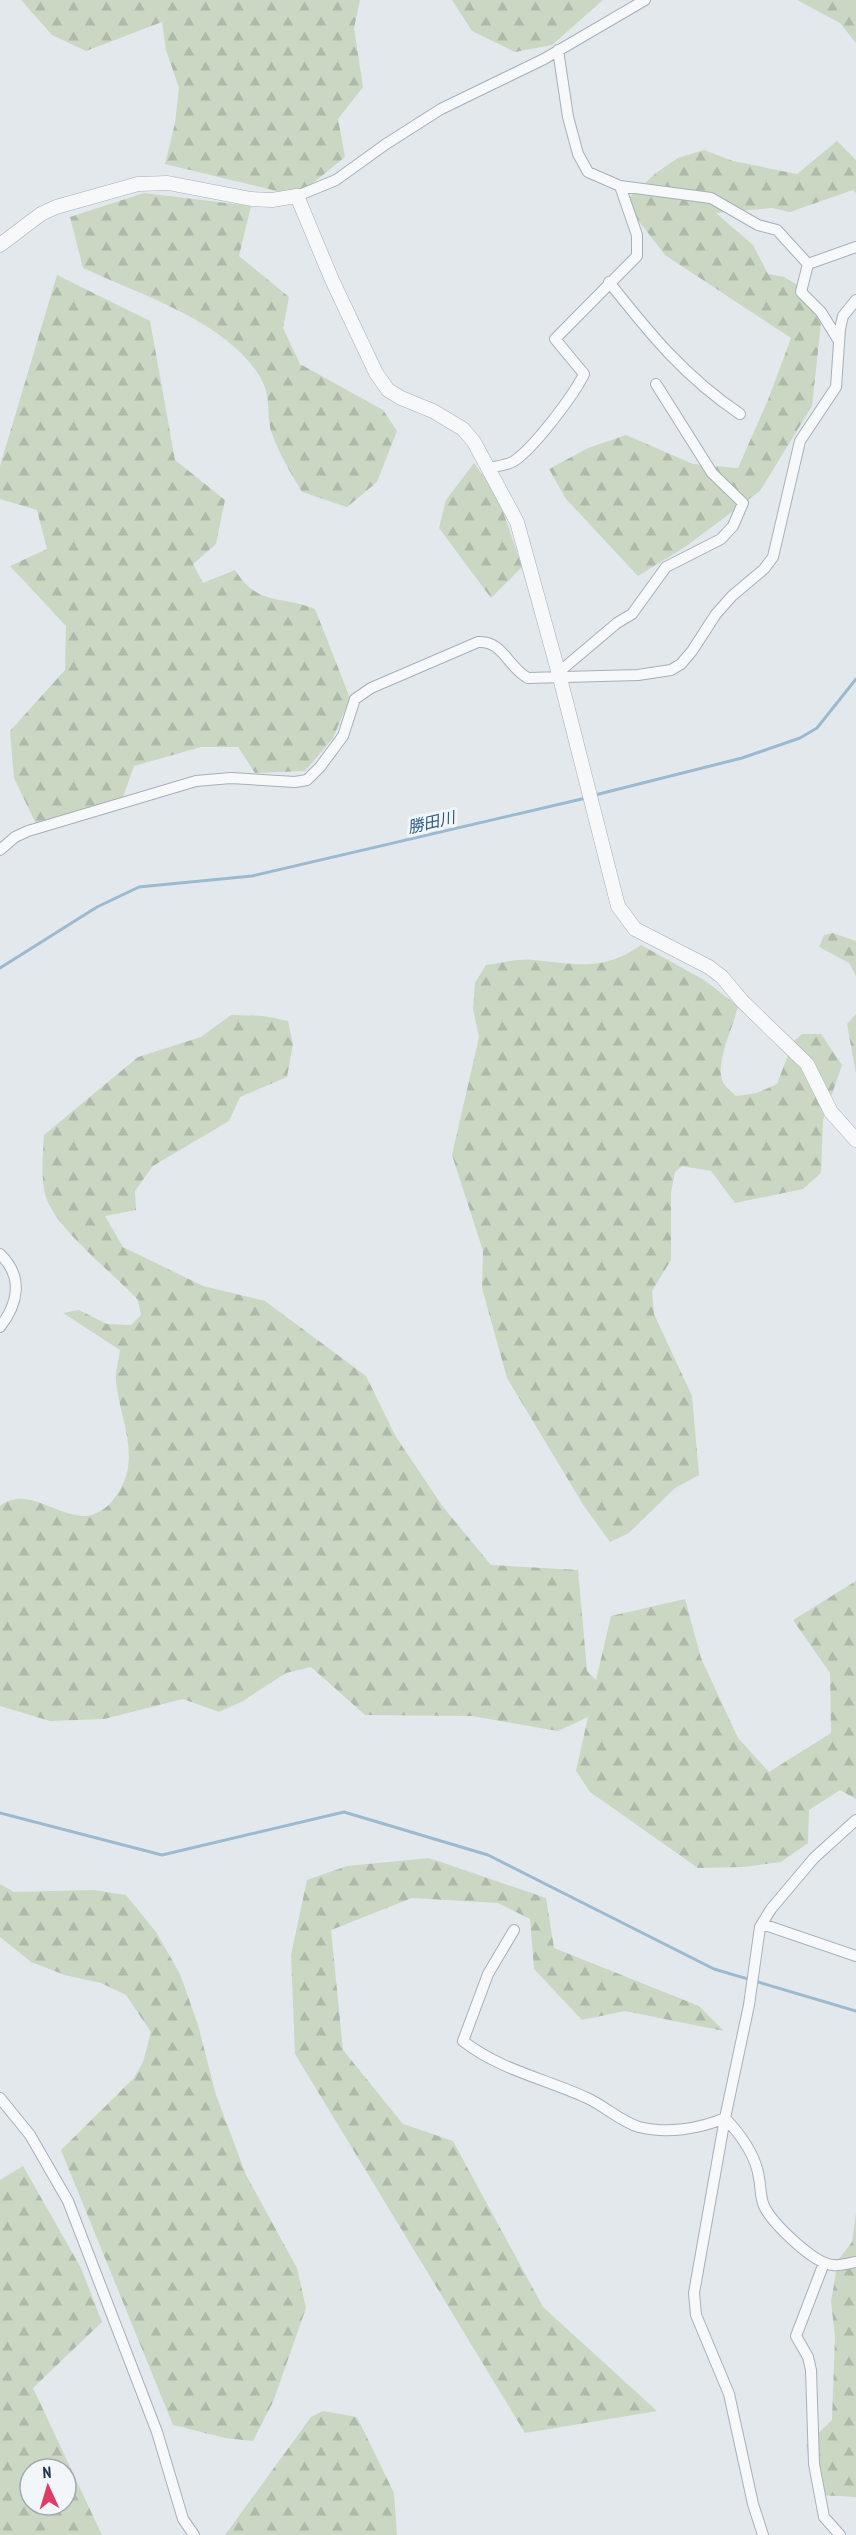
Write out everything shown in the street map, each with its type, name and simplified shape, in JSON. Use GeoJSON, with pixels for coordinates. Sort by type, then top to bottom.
{"type":"FeatureCollection","features":[{"type":"Feature","properties":{"kind":"street"},"geometry":{"type":"LineString","coordinates":[[0,245],[41,214],[56,207],[129,185],[156,182],[251,199],[272,200],[297,196],[336,180],[386,144],[441,109],[558,50],[645,0]]}},
{"type":"Feature","properties":{"kind":"street"},"geometry":{"type":"LineString","coordinates":[[558,50],[568,117],[582,164],[588,172],[620,186],[711,198],[758,225],[777,230],[808,264]]}},
{"type":"Feature","properties":{"kind":"street"},"geometry":{"type":"LineString","coordinates":[[487,468],[516,460],[577,389],[585,374],[555,339],[637,256],[639,247],[620,186]]}},
{"type":"Feature","properties":{"kind":"street"},"geometry":{"type":"LineString","coordinates":[[297,196],[332,280],[376,373],[388,390],[444,417],[463,429],[487,468],[522,535],[560,675],[613,894],[625,918],[648,937],[709,967],[722,977],[742,1001],[807,1064],[831,1112],[856,1140]]}},
{"type":"Feature","properties":{"kind":"street"},"geometry":{"type":"LineString","coordinates":[[808,264],[856,247]]}},
{"type":"Feature","properties":{"kind":"street"},"geometry":{"type":"LineString","coordinates":[[808,264],[801,292],[821,312],[839,341]]}},
{"type":"Feature","properties":{"kind":"street"},"geometry":{"type":"LineString","coordinates":[[609,282],[663,351],[709,393],[740,414]]}},
{"type":"Feature","properties":{"kind":"street"},"geometry":{"type":"LineString","coordinates":[[0,849],[15,837],[28,831],[196,781],[231,777],[295,782],[307,780],[320,767],[343,736],[355,699],[371,688],[478,642],[486,642],[500,648],[519,674],[528,678],[560,675],[647,675],[671,670],[681,664],[716,614],[732,596],[764,569],[772,557],[800,441],[836,387],[843,316],[856,300]]}},
{"type":"Feature","properties":{"kind":"street"},"geometry":{"type":"LineString","coordinates":[[560,675],[617,623],[632,614],[666,567],[721,539],[733,526],[743,503],[712,472],[656,384]]}},
{"type":"Feature","properties":{"kind":"street"},"geometry":{"type":"LineString","coordinates":[[0,1254],[15,1279],[17,1295],[13,1310],[0,1327]]}},
{"type":"Feature","properties":{"kind":"street"},"geometry":{"type":"LineString","coordinates":[[763,2535],[753,2504],[729,2394],[696,2315],[694,2294],[725,2118],[749,2005],[756,1944],[762,1924],[771,1909],[814,1858],[856,1820]]}},
{"type":"Feature","properties":{"kind":"street"},"geometry":{"type":"LineString","coordinates":[[762,1924],[856,1956]]}},
{"type":"Feature","properties":{"kind":"street"},"geometry":{"type":"LineString","coordinates":[[514,1930],[488,1974],[463,2041],[474,2050],[524,2075],[586,2098],[639,2127],[687,2129],[725,2118]]}},
{"type":"Feature","properties":{"kind":"street"},"geometry":{"type":"LineString","coordinates":[[0,2098],[30,2135],[68,2201],[157,2432],[183,2519],[194,2535]]}},
{"type":"Feature","properties":{"kind":"street"},"geometry":{"type":"LineString","coordinates":[[725,2118],[742,2139],[755,2164],[764,2206],[801,2248],[824,2264],[834,2266],[856,2262]]}},
{"type":"Feature","properties":{"kind":"street"},"geometry":{"type":"LineString","coordinates":[[824,2264],[796,2336],[808,2356],[811,2370],[814,2464],[824,2517],[840,2535]]}},
{"type":"Feature","properties":{"kind":"green space"},"geometry":{"type":"Polygon","coordinates":[[[21,0],[360,0],[354,28],[363,87],[338,119],[345,157],[297,196],[165,164],[175,123],[179,88],[166,50],[162,22],[86,51],[52,35],[21,0]]]}},
{"type":"Feature","properties":{"kind":"green space"},"geometry":{"type":"Polygon","coordinates":[[[452,0],[603,0],[552,45],[515,52],[472,31],[452,0]]]}},
{"type":"Feature","properties":{"kind":"green space"},"geometry":{"type":"Polygon","coordinates":[[[797,0],[856,0],[856,43],[840,23],[797,0]]]}},
{"type":"Feature","properties":{"kind":"green space"},"geometry":{"type":"Polygon","coordinates":[[[837,141],[856,160],[856,193],[853,190],[790,212],[772,208],[716,213],[753,245],[768,274],[784,277],[799,286],[815,303],[821,323],[812,406],[760,491],[685,547],[638,576],[566,499],[549,469],[588,448],[626,435],[693,464],[738,468],[768,400],[791,338],[665,255],[624,202],[656,173],[678,158],[704,150],[733,161],[797,174],[837,141]]]}},
{"type":"Feature","properties":{"kind":"green space"},"geometry":{"type":"Polygon","coordinates":[[[144,193],[251,206],[239,256],[289,297],[283,328],[300,364],[383,410],[397,431],[377,482],[347,507],[302,492],[281,455],[271,431],[264,384],[246,358],[227,340],[205,325],[155,299],[83,268],[70,217],[144,193]]]}},
{"type":"Feature","properties":{"kind":"green space"},"geometry":{"type":"Polygon","coordinates":[[[57,275],[150,321],[175,460],[225,500],[216,544],[193,564],[203,583],[235,570],[252,590],[261,595],[315,609],[350,698],[333,738],[305,771],[255,773],[238,747],[201,747],[134,766],[123,797],[38,828],[14,778],[10,731],[65,670],[66,626],[10,566],[47,549],[37,510],[0,499],[0,466],[57,275]]]}},
{"type":"Feature","properties":{"kind":"green space"},"geometry":{"type":"Polygon","coordinates":[[[474,463],[498,497],[522,567],[491,598],[439,528],[446,500],[474,463]]]}},
{"type":"Feature","properties":{"kind":"green space"},"geometry":{"type":"Polygon","coordinates":[[[833,933],[856,941],[856,976],[849,963],[819,947],[824,935],[833,933]]]}},
{"type":"Feature","properties":{"kind":"green space"},"geometry":{"type":"Polygon","coordinates":[[[641,945],[704,980],[738,1006],[721,1065],[723,1082],[736,1096],[757,1093],[777,1084],[793,1042],[802,1034],[821,1034],[842,1065],[823,1120],[821,1173],[803,1189],[735,1203],[711,1171],[682,1166],[675,1172],[671,1192],[671,1260],[652,1291],[654,1314],[692,1396],[699,1475],[675,1488],[629,1533],[610,1542],[584,1506],[507,1378],[482,1288],[483,1251],[452,1155],[479,1037],[473,1009],[475,983],[486,965],[521,960],[576,964],[601,963],[627,954],[641,945]]]}},
{"type":"Feature","properties":{"kind":"green space"},"geometry":{"type":"Polygon","coordinates":[[[856,1014],[856,1074],[847,1024],[856,1014]]]}},
{"type":"Feature","properties":{"kind":"green space"},"geometry":{"type":"Polygon","coordinates":[[[231,1015],[264,1016],[288,1021],[293,1044],[287,1077],[240,1097],[229,1121],[153,1166],[135,1191],[136,1210],[105,1216],[123,1247],[203,1286],[265,1301],[366,1376],[396,1437],[443,1507],[491,1565],[578,1570],[587,1671],[596,1680],[611,1616],[685,1599],[701,1658],[738,1738],[769,1772],[831,1733],[830,1673],[793,1620],[856,1581],[856,1799],[840,1790],[809,1810],[808,1843],[781,1862],[743,1867],[698,1868],[590,1792],[576,1771],[588,1717],[558,1731],[472,1716],[365,1715],[311,1667],[286,1673],[243,1701],[219,1712],[183,1699],[104,1719],[50,1721],[0,1706],[0,1506],[10,1500],[31,1500],[75,1515],[90,1516],[111,1503],[127,1471],[128,1442],[116,1382],[120,1350],[63,1313],[79,1310],[107,1324],[131,1325],[141,1315],[138,1300],[75,1238],[53,1212],[43,1185],[44,1135],[138,1057],[201,1037],[231,1015]]]}},
{"type":"Feature","properties":{"kind":"green space"},"geometry":{"type":"Polygon","coordinates":[[[429,1858],[546,1898],[554,1948],[699,2006],[724,2031],[625,2011],[582,2020],[534,1969],[530,1919],[498,1903],[412,1898],[331,1930],[343,2050],[403,2124],[453,2141],[543,2307],[657,2411],[525,2433],[295,2054],[291,1955],[307,1880],[347,1866],[429,1858]]]}},
{"type":"Feature","properties":{"kind":"green space"},"geometry":{"type":"Polygon","coordinates":[[[0,1884],[14,1892],[94,1890],[126,1895],[156,1932],[180,1974],[198,2025],[216,2095],[246,2175],[297,2268],[306,2308],[273,2402],[253,2441],[225,2438],[173,2425],[61,2150],[134,2078],[143,2062],[151,2032],[126,1995],[101,1983],[65,1975],[31,1962],[0,1937],[0,1884]]]}},
{"type":"Feature","properties":{"kind":"green space"},"geometry":{"type":"Polygon","coordinates":[[[23,2166],[81,2268],[102,2322],[33,2388],[65,2457],[18,2457],[18,2517],[78,2517],[78,2484],[102,2535],[0,2535],[0,2180],[23,2166]]]}},
{"type":"Feature","properties":{"kind":"green space"},"geometry":{"type":"Polygon","coordinates":[[[856,2213],[856,2497],[818,2495],[806,2445],[832,2420],[835,2336],[831,2302],[838,2260],[852,2242],[856,2213]]]}},
{"type":"Feature","properties":{"kind":"green space"},"geometry":{"type":"Polygon","coordinates":[[[323,2411],[357,2417],[394,2493],[397,2535],[225,2535],[311,2417],[323,2411]]]}},
{"type":"Feature","properties":{"kind":"waterway","name":"勝田川"},"geometry":{"type":"LineString","coordinates":[[595,795],[742,758],[800,738],[817,728],[856,679]]}},
{"type":"Feature","properties":{"kind":"waterway","name":"勝田川"},"geometry":{"type":"LineString","coordinates":[[0,968],[97,907],[139,887],[252,876],[586,798]]}},
{"type":"Feature","properties":{"kind":"waterway"},"geometry":{"type":"LineString","coordinates":[[0,1813],[162,1855],[344,1812],[488,1855],[714,1969],[856,2011]]}}]}
